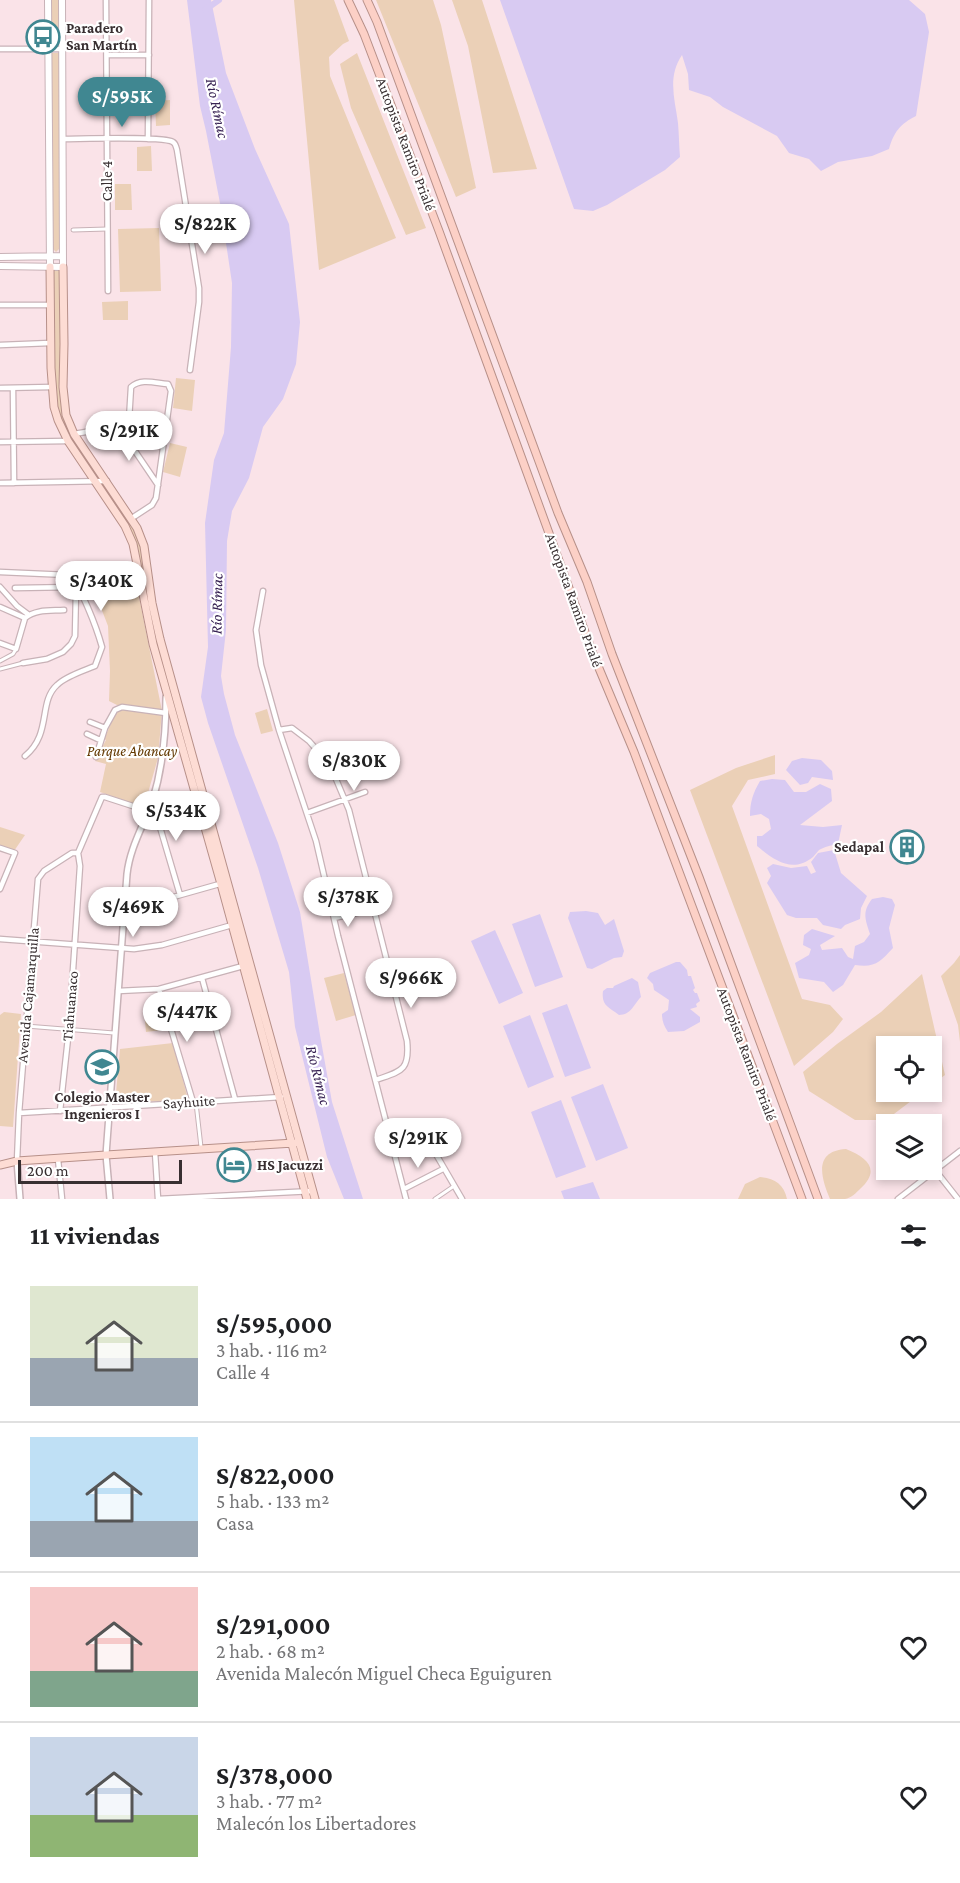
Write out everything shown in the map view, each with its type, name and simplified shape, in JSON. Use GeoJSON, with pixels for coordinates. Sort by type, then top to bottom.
{"type":"FeatureCollection","features":[{"type":"Feature","properties":{"kind":"highway","name":"Autopista Ramiro Prialé"},"geometry":{"type":"LineString","coordinates":[[348,0],[364,34],[439,231],[593,654],[634,752],[802,1199]]}},
{"type":"Feature","properties":{"kind":"highway","name":"Autopista Ramiro Prialé"},"geometry":{"type":"LineString","coordinates":[[367,0],[390,56],[558,513],[587,582],[612,654],[699,877],[818,1199]]}},
{"type":"Feature","properties":{"kind":"main road"},"geometry":{"type":"LineString","coordinates":[[48,0],[50,343],[52,387],[58,420],[68,441],[126,526],[133,544],[153,644],[225,883],[232,925],[296,1143],[308,1194],[315,1199]]}},
{"type":"Feature","properties":{"kind":"main road"},"geometry":{"type":"LineString","coordinates":[[62,0],[63,402],[74,434],[132,518],[144,546],[152,603],[165,659],[282,1096]]}},
{"type":"Feature","properties":{"kind":"main road"},"geometry":{"type":"LineString","coordinates":[[0,256],[63,256]]}},
{"type":"Feature","properties":{"kind":"main road"},"geometry":{"type":"LineString","coordinates":[[0,266],[63,267]]}},
{"type":"Feature","properties":{"kind":"main road"},"geometry":{"type":"LineString","coordinates":[[0,1163],[296,1143]]}},
{"type":"Feature","properties":{"kind":"street","name":"Calle 4"},"geometry":{"type":"LineString","coordinates":[[106,0],[108,291]]}},
{"type":"Feature","properties":{"kind":"street"},"geometry":{"type":"LineString","coordinates":[[148,139],[149,0]]}},
{"type":"Feature","properties":{"kind":"street"},"geometry":{"type":"LineString","coordinates":[[0,49],[63,49]]}},
{"type":"Feature","properties":{"kind":"street"},"geometry":{"type":"LineString","coordinates":[[107,55],[149,55]]}},
{"type":"Feature","properties":{"kind":"street"},"geometry":{"type":"LineString","coordinates":[[63,139],[148,139],[170,141],[175,144],[199,288],[190,370]]}},
{"type":"Feature","properties":{"kind":"street"},"geometry":{"type":"LineString","coordinates":[[73,230],[107,229]]}},
{"type":"Feature","properties":{"kind":"street"},"geometry":{"type":"LineString","coordinates":[[0,305],[50,305]]}},
{"type":"Feature","properties":{"kind":"street"},"geometry":{"type":"LineString","coordinates":[[0,345],[50,343]]}},
{"type":"Feature","properties":{"kind":"street"},"geometry":{"type":"LineString","coordinates":[[74,434],[126,425],[129,420],[131,387],[135,383],[142,381],[168,384],[171,391],[154,502],[132,518]]}},
{"type":"Feature","properties":{"kind":"street"},"geometry":{"type":"LineString","coordinates":[[0,388],[52,387]]}},
{"type":"Feature","properties":{"kind":"street"},"geometry":{"type":"LineString","coordinates":[[13,388],[14,483]]}},
{"type":"Feature","properties":{"kind":"street"},"geometry":{"type":"LineString","coordinates":[[118,426],[158,485]]}},
{"type":"Feature","properties":{"kind":"street"},"geometry":{"type":"LineString","coordinates":[[0,441],[68,441]]}},
{"type":"Feature","properties":{"kind":"street"},"geometry":{"type":"LineString","coordinates":[[0,483],[107,481]]}},
{"type":"Feature","properties":{"kind":"street"},"geometry":{"type":"LineString","coordinates":[[0,572],[68,575],[72,578],[91,615],[102,646],[95,666],[59,683],[53,689],[45,714],[42,735],[36,746],[25,756]]}},
{"type":"Feature","properties":{"kind":"street"},"geometry":{"type":"LineString","coordinates":[[0,587],[27,617]]}},
{"type":"Feature","properties":{"kind":"street"},"geometry":{"type":"LineString","coordinates":[[15,588],[76,587]]}},
{"type":"Feature","properties":{"kind":"street"},"geometry":{"type":"LineString","coordinates":[[0,669],[47,659],[63,652],[71,644],[76,628],[76,587]]}},
{"type":"Feature","properties":{"kind":"street"},"geometry":{"type":"LineString","coordinates":[[263,591],[256,630],[261,665],[279,730],[316,841],[406,1199]]}},
{"type":"Feature","properties":{"kind":"street"},"geometry":{"type":"LineString","coordinates":[[0,607],[27,617],[38,612],[64,610]]}},
{"type":"Feature","properties":{"kind":"street"},"geometry":{"type":"LineString","coordinates":[[0,661],[12,654],[27,617]]}},
{"type":"Feature","properties":{"kind":"street"},"geometry":{"type":"LineString","coordinates":[[0,643],[15,649]]}},
{"type":"Feature","properties":{"kind":"street"},"geometry":{"type":"LineString","coordinates":[[110,1199],[106,1155],[130,857],[152,800],[162,760],[166,713],[165,659]]}},
{"type":"Feature","properties":{"kind":"street"},"geometry":{"type":"LineString","coordinates":[[96,757],[100,740],[115,710],[120,708],[166,713]]}},
{"type":"Feature","properties":{"kind":"street"},"geometry":{"type":"LineString","coordinates":[[90,722],[105,728]]}},
{"type":"Feature","properties":{"kind":"street"},"geometry":{"type":"LineString","coordinates":[[279,730],[292,728],[317,749],[333,772],[345,800],[408,1051],[407,1063],[402,1071],[376,1080]]}},
{"type":"Feature","properties":{"kind":"street"},"geometry":{"type":"LineString","coordinates":[[87,734],[100,740]]}},
{"type":"Feature","properties":{"kind":"street"},"geometry":{"type":"LineString","coordinates":[[307,813],[365,792]]}},
{"type":"Feature","properties":{"kind":"street","name":"Tiahuanaco"},"geometry":{"type":"LineString","coordinates":[[60,1112],[75,946],[80,866],[78,853],[102,798],[148,811]]}},
{"type":"Feature","properties":{"kind":"street"},"geometry":{"type":"LineString","coordinates":[[152,800],[180,895]]}},
{"type":"Feature","properties":{"kind":"street"},"geometry":{"type":"LineString","coordinates":[[0,848],[15,853],[0,889]]}},
{"type":"Feature","properties":{"kind":"street","name":"Avenida Cajamarquilla"},"geometry":{"type":"LineString","coordinates":[[17,1161],[19,1113],[40,874],[72,853],[78,853]]}},
{"type":"Feature","properties":{"kind":"street"},"geometry":{"type":"LineString","coordinates":[[125,907],[138,907],[225,883]]}},
{"type":"Feature","properties":{"kind":"street"},"geometry":{"type":"LineString","coordinates":[[334,918],[374,909]]}},
{"type":"Feature","properties":{"kind":"street"},"geometry":{"type":"LineString","coordinates":[[0,939],[122,949],[152,947],[232,925]]}},
{"type":"Feature","properties":{"kind":"street"},"geometry":{"type":"LineString","coordinates":[[118,991],[159,990],[243,966]]}},
{"type":"Feature","properties":{"kind":"street"},"geometry":{"type":"LineString","coordinates":[[201,978],[235,1099]]}},
{"type":"Feature","properties":{"kind":"street"},"geometry":{"type":"LineString","coordinates":[[159,990],[195,1102],[201,1149]]}},
{"type":"Feature","properties":{"kind":"street"},"geometry":{"type":"LineString","coordinates":[[26,1026],[115,1033]]}},
{"type":"Feature","properties":{"kind":"street","name":"Sayhuite"},"geometry":{"type":"LineString","coordinates":[[19,1113],[282,1096]]}},
{"type":"Feature","properties":{"kind":"street"},"geometry":{"type":"LineString","coordinates":[[388,1129],[419,1125],[462,1199]]}},
{"type":"Feature","properties":{"kind":"street"},"geometry":{"type":"LineString","coordinates":[[942,1165],[960,1151]]}},
{"type":"Feature","properties":{"kind":"street"},"geometry":{"type":"LineString","coordinates":[[155,1152],[158,1199],[308,1194]]}},
{"type":"Feature","properties":{"kind":"street"},"geometry":{"type":"LineString","coordinates":[[58,1159],[63,1199]]}},
{"type":"Feature","properties":{"kind":"street"},"geometry":{"type":"LineString","coordinates":[[17,1161],[20,1199]]}},
{"type":"Feature","properties":{"kind":"street"},"geometry":{"type":"LineString","coordinates":[[404,1189],[443,1169]]}},
{"type":"Feature","properties":{"kind":"street"},"geometry":{"type":"LineString","coordinates":[[942,1179],[958,1199]]}},
{"type":"Feature","properties":{"kind":"street"},"geometry":{"type":"LineString","coordinates":[[898,1199],[922,1180]]}},
{"type":"Feature","properties":{"kind":"street"},"geometry":{"type":"LineString","coordinates":[[435,1199],[454,1186]]}},
{"type":"Feature","properties":{"kind":"green space"},"geometry":{"type":"Polygon","coordinates":[[[50,0],[59,0],[59,45],[51,45],[50,0]]]}},
{"type":"Feature","properties":{"kind":"green space"},"geometry":{"type":"Polygon","coordinates":[[[294,0],[334,0],[349,41],[329,57],[330,76],[396,238],[319,270],[294,0]]]}},
{"type":"Feature","properties":{"kind":"green space"},"geometry":{"type":"Polygon","coordinates":[[[376,0],[433,0],[441,25],[476,188],[456,197],[376,0]]]}},
{"type":"Feature","properties":{"kind":"green space"},"geometry":{"type":"Polygon","coordinates":[[[452,0],[482,0],[537,169],[493,173],[468,46],[452,0]]]}},
{"type":"Feature","properties":{"kind":"green space"},"geometry":{"type":"Polygon","coordinates":[[[51,53],[59,53],[61,247],[56,252],[52,248],[51,53]]]}},
{"type":"Feature","properties":{"kind":"green space"},"geometry":{"type":"Polygon","coordinates":[[[357,53],[426,228],[406,235],[351,108],[340,64],[357,53]]]}},
{"type":"Feature","properties":{"kind":"green space"},"geometry":{"type":"Polygon","coordinates":[[[170,100],[170,125],[156,126],[155,101],[170,100]]]}},
{"type":"Feature","properties":{"kind":"green space"},"geometry":{"type":"Polygon","coordinates":[[[151,146],[152,171],[137,171],[137,147],[151,146]]]}},
{"type":"Feature","properties":{"kind":"green space"},"geometry":{"type":"Polygon","coordinates":[[[115,184],[131,184],[132,210],[115,210],[115,184]]]}},
{"type":"Feature","properties":{"kind":"green space"},"geometry":{"type":"Polygon","coordinates":[[[159,228],[161,291],[120,292],[118,229],[159,228]]]}},
{"type":"Feature","properties":{"kind":"green space"},"geometry":{"type":"Polygon","coordinates":[[[60,270],[61,404],[65,419],[100,475],[96,478],[73,445],[58,412],[54,392],[52,271],[60,270]]]}},
{"type":"Feature","properties":{"kind":"green space"},"geometry":{"type":"Polygon","coordinates":[[[128,301],[128,320],[103,320],[102,302],[128,301]]]}},
{"type":"Feature","properties":{"kind":"green space"},"geometry":{"type":"Polygon","coordinates":[[[176,378],[195,380],[192,411],[173,408],[176,378]]]}},
{"type":"Feature","properties":{"kind":"green space"},"geometry":{"type":"Polygon","coordinates":[[[170,443],[187,447],[180,477],[163,472],[170,443]]]}},
{"type":"Feature","properties":{"kind":"green space"},"geometry":{"type":"Polygon","coordinates":[[[109,487],[130,519],[140,540],[162,655],[160,660],[138,556],[104,489],[109,487]]]}},
{"type":"Feature","properties":{"kind":"green space","name":"Parque Abancay"},"geometry":{"type":"Polygon","coordinates":[[[84,564],[138,592],[162,711],[158,758],[144,807],[100,792],[106,764],[95,761],[119,706],[109,701],[108,626],[84,564]]]}},
{"type":"Feature","properties":{"kind":"green space"},"geometry":{"type":"Polygon","coordinates":[[[267,709],[273,731],[261,734],[255,713],[267,709]]]}},
{"type":"Feature","properties":{"kind":"green space"},"geometry":{"type":"Polygon","coordinates":[[[775,755],[775,774],[748,780],[732,806],[802,999],[830,1005],[843,1019],[833,1032],[794,1066],[690,790],[736,768],[775,755]]]}},
{"type":"Feature","properties":{"kind":"green space"},"geometry":{"type":"Polygon","coordinates":[[[0,827],[25,835],[14,851],[0,847],[0,827]]]}},
{"type":"Feature","properties":{"kind":"green space"},"geometry":{"type":"Polygon","coordinates":[[[960,955],[960,1042],[958,1025],[941,976],[960,955]]]}},
{"type":"Feature","properties":{"kind":"green space"},"geometry":{"type":"Polygon","coordinates":[[[344,973],[356,1015],[336,1021],[324,978],[344,973]]]}},
{"type":"Feature","properties":{"kind":"green space"},"geometry":{"type":"Polygon","coordinates":[[[922,974],[936,1036],[876,1036],[876,1102],[910,1102],[894,1114],[876,1114],[876,1120],[855,1120],[809,1091],[803,1072],[881,1012],[922,974]]]}},
{"type":"Feature","properties":{"kind":"green space"},"geometry":{"type":"Polygon","coordinates":[[[160,1008],[162,1030],[146,1032],[144,1010],[160,1008]]]}},
{"type":"Feature","properties":{"kind":"green space"},"geometry":{"type":"Polygon","coordinates":[[[4,1012],[21,1014],[13,1127],[0,1126],[0,1015],[4,1012]]]}},
{"type":"Feature","properties":{"kind":"green space"},"geometry":{"type":"Polygon","coordinates":[[[173,1043],[188,1099],[115,1104],[120,1049],[173,1043]]]}},
{"type":"Feature","properties":{"kind":"green space"},"geometry":{"type":"Polygon","coordinates":[[[942,1062],[945,1075],[942,1077],[942,1062]]]}},
{"type":"Feature","properties":{"kind":"green space"},"geometry":{"type":"Polygon","coordinates":[[[846,1149],[866,1161],[871,1170],[870,1176],[851,1196],[845,1199],[830,1199],[822,1174],[824,1160],[835,1151],[846,1149]]]}},
{"type":"Feature","properties":{"kind":"green space"},"geometry":{"type":"Polygon","coordinates":[[[760,1177],[778,1183],[787,1199],[738,1199],[745,1184],[760,1177]]]}},
{"type":"Feature","properties":{"kind":"water","name":"Río Rímac"},"geometry":{"type":"Polygon","coordinates":[[[187,0],[211,0],[226,73],[255,149],[289,224],[300,322],[296,364],[283,399],[263,427],[249,478],[232,511],[227,541],[226,630],[221,676],[235,735],[278,843],[300,912],[332,1102],[363,1199],[344,1199],[327,1157],[295,1027],[289,972],[258,868],[201,697],[208,647],[205,523],[214,460],[224,433],[231,347],[232,283],[220,203],[200,106],[187,0]]]}},
{"type":"Feature","properties":{"kind":"water"},"geometry":{"type":"Polygon","coordinates":[[[500,0],[909,0],[925,14],[929,32],[916,116],[898,129],[889,149],[872,156],[838,162],[821,171],[809,159],[789,153],[777,136],[723,107],[710,97],[689,90],[688,74],[682,55],[677,63],[673,80],[680,157],[665,170],[607,205],[593,211],[574,209],[500,0]]]}},
{"type":"Feature","properties":{"kind":"water"},"geometry":{"type":"Polygon","coordinates":[[[802,758],[821,760],[832,771],[833,780],[812,777],[808,783],[800,785],[786,770],[792,761],[802,758]]]}},
{"type":"Feature","properties":{"kind":"water"},"geometry":{"type":"Polygon","coordinates":[[[785,780],[794,792],[806,792],[820,784],[831,789],[832,801],[800,825],[823,827],[842,825],[838,844],[819,850],[805,862],[791,865],[777,860],[757,846],[757,836],[762,836],[771,829],[769,819],[761,814],[750,816],[751,802],[760,781],[785,780]]]}},
{"type":"Feature","properties":{"kind":"water"},"geometry":{"type":"Polygon","coordinates":[[[834,850],[841,873],[867,896],[861,908],[860,919],[841,929],[823,925],[817,918],[796,918],[787,915],[767,883],[771,876],[767,868],[773,864],[791,868],[807,866],[811,874],[816,872],[811,862],[818,853],[834,850]]]}},
{"type":"Feature","properties":{"kind":"water"},"geometry":{"type":"Polygon","coordinates":[[[883,897],[892,899],[895,905],[889,928],[893,948],[884,957],[872,965],[855,965],[843,985],[833,992],[824,982],[799,978],[795,963],[809,955],[811,949],[803,945],[804,935],[812,929],[835,936],[820,945],[822,950],[842,948],[848,957],[853,959],[855,946],[864,942],[870,934],[866,920],[867,908],[872,899],[883,897]]]}},
{"type":"Feature","properties":{"kind":"water"},"geometry":{"type":"Polygon","coordinates":[[[570,912],[598,913],[605,925],[614,919],[624,951],[622,957],[614,958],[592,969],[587,968],[568,918],[570,912]]]}},
{"type":"Feature","properties":{"kind":"water"},"geometry":{"type":"Polygon","coordinates":[[[540,914],[563,977],[535,987],[512,924],[540,914]]]}},
{"type":"Feature","properties":{"kind":"water"},"geometry":{"type":"Polygon","coordinates":[[[495,930],[523,993],[499,1004],[471,941],[495,930]]]}},
{"type":"Feature","properties":{"kind":"water"},"geometry":{"type":"Polygon","coordinates":[[[680,962],[687,970],[688,976],[691,976],[695,988],[693,990],[700,1001],[696,1004],[697,1007],[690,1009],[700,1017],[700,1022],[684,1031],[668,1032],[662,1014],[668,1010],[669,1000],[654,990],[653,984],[647,978],[650,973],[680,962]]]}},
{"type":"Feature","properties":{"kind":"water"},"geometry":{"type":"Polygon","coordinates":[[[632,978],[638,982],[641,997],[629,1011],[619,1015],[603,1000],[603,991],[632,978]]]}},
{"type":"Feature","properties":{"kind":"water"},"geometry":{"type":"Polygon","coordinates":[[[567,1004],[591,1068],[565,1077],[542,1013],[567,1004]]]}},
{"type":"Feature","properties":{"kind":"water"},"geometry":{"type":"Polygon","coordinates":[[[530,1015],[554,1077],[528,1088],[503,1026],[530,1015]]]}},
{"type":"Feature","properties":{"kind":"water"},"geometry":{"type":"Polygon","coordinates":[[[603,1084],[628,1148],[596,1161],[571,1097],[603,1084]]]}},
{"type":"Feature","properties":{"kind":"water"},"geometry":{"type":"Polygon","coordinates":[[[561,1100],[586,1167],[556,1178],[531,1112],[561,1100]]]}},
{"type":"Feature","properties":{"kind":"water"},"geometry":{"type":"Polygon","coordinates":[[[593,1182],[600,1199],[564,1199],[561,1191],[593,1182]]]}},
{"type":"Feature","properties":{"kind":"waterway"},"geometry":{"type":"LineString","coordinates":[[205,10],[219,0]]}},
{"type":"Feature","properties":{"kind":"place","name":"Paradero San Martín"},"geometry":{"type":"Point","coordinates":[43,37]}},
{"type":"Feature","properties":{"kind":"place","name":"Sedapal"},"geometry":{"type":"Point","coordinates":[907,847]}},
{"type":"Feature","properties":{"kind":"place","name":"Colegio Master Ingenieros I"},"geometry":{"type":"Point","coordinates":[102,1067]}},
{"type":"Feature","properties":{"kind":"place","name":"HS Jacuzzi"},"geometry":{"type":"Point","coordinates":[234,1165]}}]}
